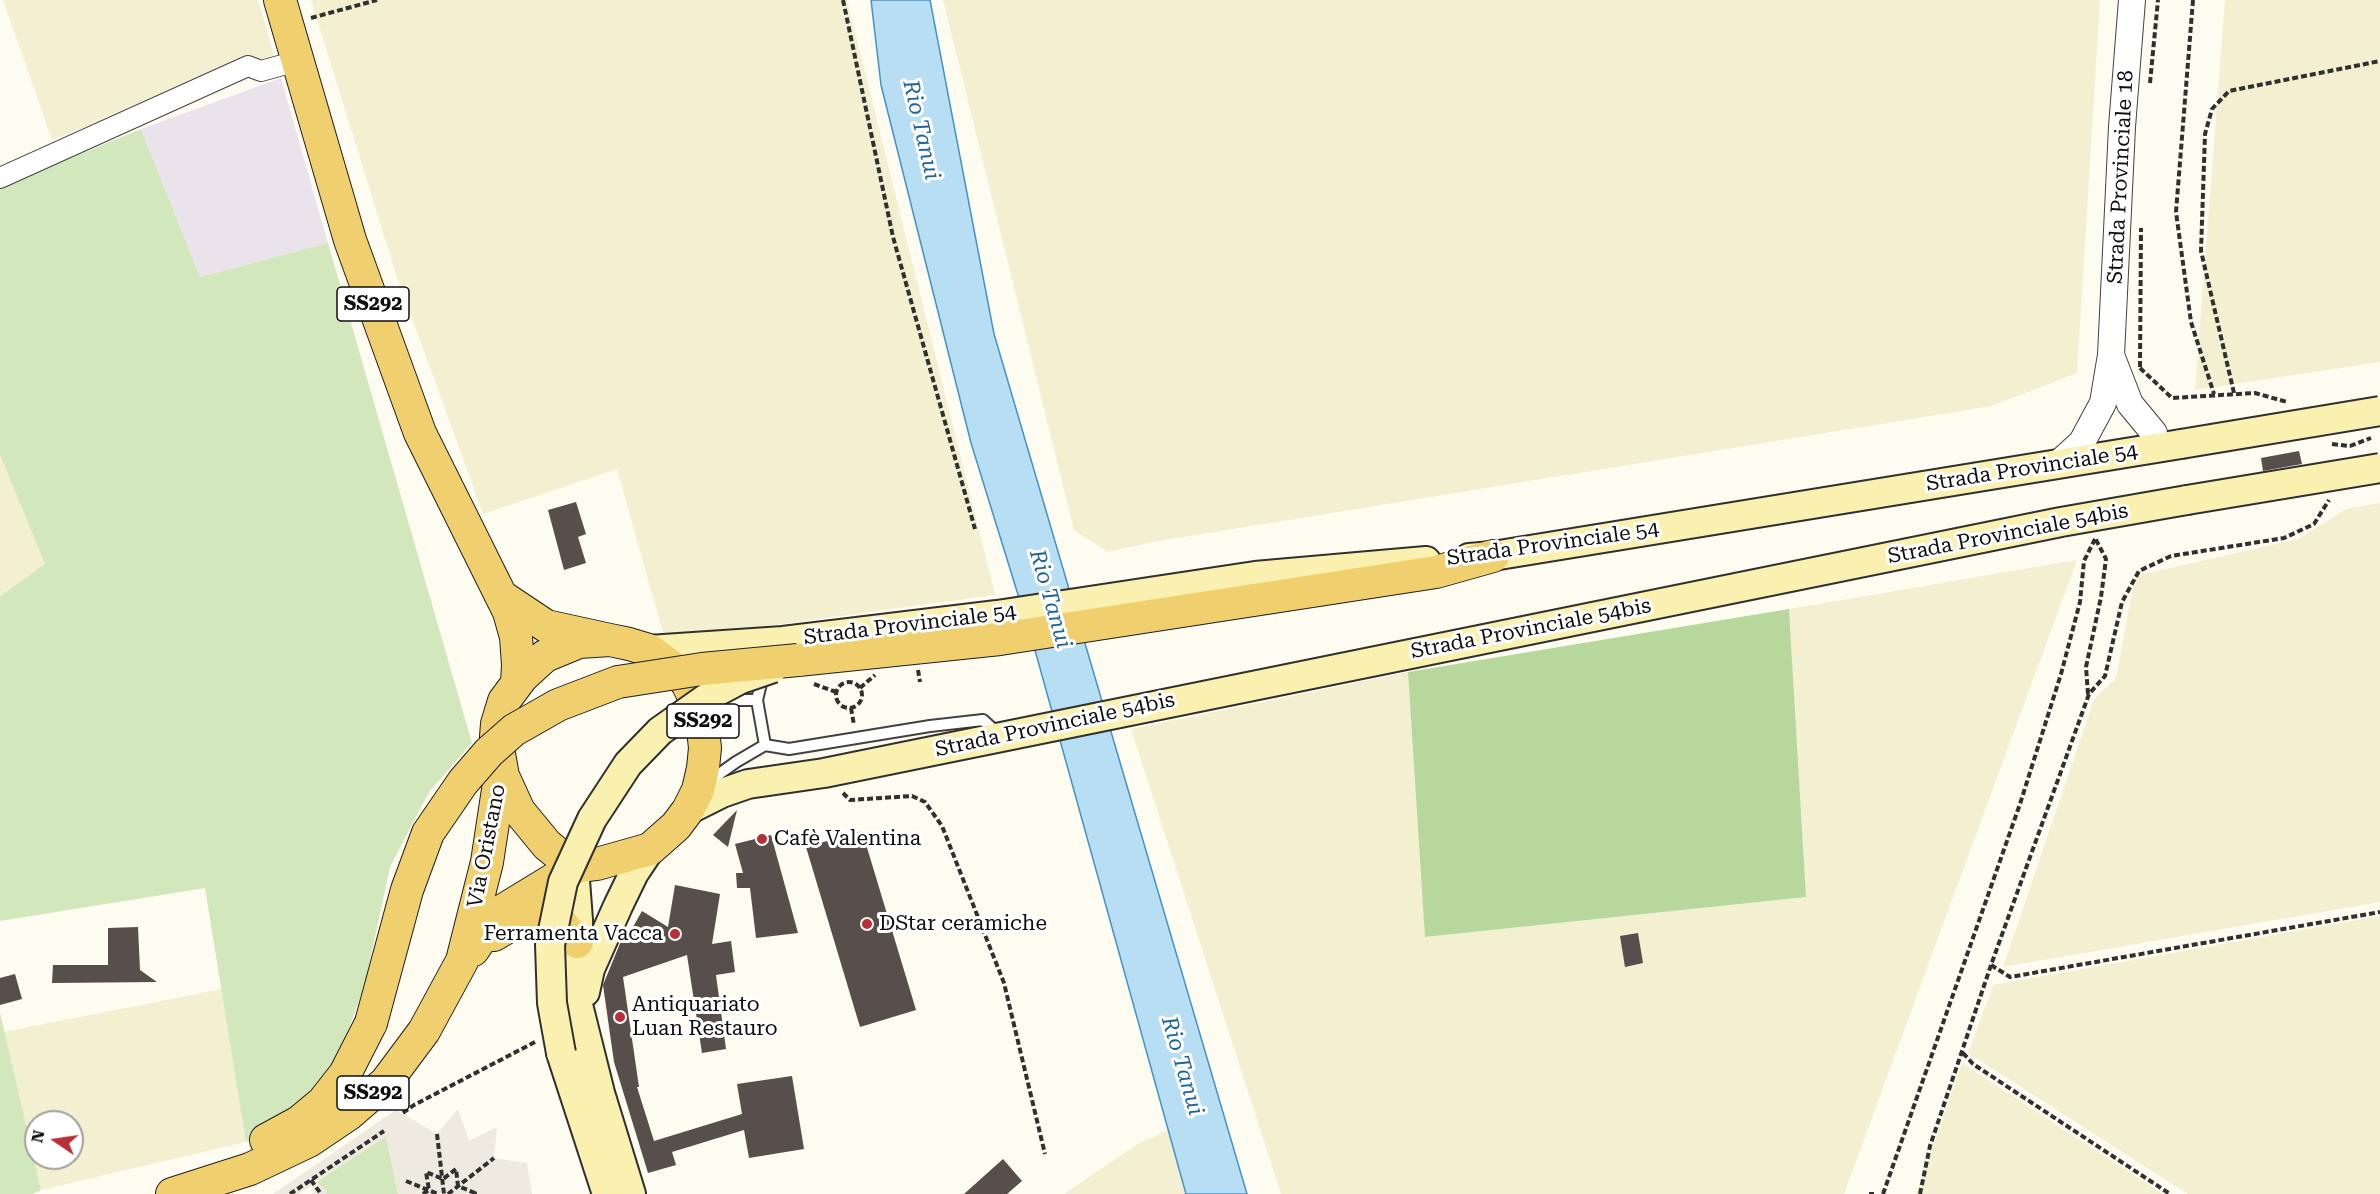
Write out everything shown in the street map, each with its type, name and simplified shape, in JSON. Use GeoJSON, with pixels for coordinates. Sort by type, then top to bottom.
{"type":"FeatureCollection","features":[{"type":"Feature","properties":{"kind":"main road","name":"SS292"},"geometry":{"type":"LineString","coordinates":[[283,13],[350,240],[420,433],[501,596],[516,637],[517,683]]}},
{"type":"Feature","properties":{"kind":"main road","name":"Strada Provinciale 54"},"geometry":{"type":"LineString","coordinates":[[1493,556],[2380,411]]}},
{"type":"Feature","properties":{"kind":"main road"},"geometry":{"type":"LineString","coordinates":[[2154,433],[2181,444]]}},
{"type":"Feature","properties":{"kind":"main road","name":"Strada Provinciale 54bis"},"geometry":{"type":"LineString","coordinates":[[693,800],[748,784],[824,773],[1165,702],[2093,527],[2187,500],[2380,468]]}},
{"type":"Feature","properties":{"kind":"main road"},"geometry":{"type":"LineString","coordinates":[[184,1190],[227,1158],[299,1122],[323,1102],[345,1074],[371,1023],[407,890],[428,833],[464,782],[489,752],[514,730],[558,705],[618,682],[702,669],[1000,639],[1158,601],[1436,572],[1493,556]]}},
{"type":"Feature","properties":{"kind":"main road","name":"SS292"},"geometry":{"type":"LineString","coordinates":[[501,596],[546,626],[649,650],[676,670],[695,697],[701,711],[705,748],[693,800]]}},
{"type":"Feature","properties":{"kind":"main road","name":"Strada Provinciale 54"},"geometry":{"type":"LineString","coordinates":[[649,650],[796,661],[996,615],[1158,601]]}},
{"type":"Feature","properties":{"kind":"main road","name":"SS292"},"geometry":{"type":"LineString","coordinates":[[610,640],[579,642],[560,648],[530,668],[517,683],[504,701],[497,724],[496,737],[503,777],[519,811],[547,845],[574,867],[607,862],[651,849]]}},
{"type":"Feature","properties":{"kind":"main road"},"geometry":{"type":"LineString","coordinates":[[611,1193],[550,1047],[552,1003],[549,966],[552,933],[563,882],[592,819],[628,765],[660,731],[711,695],[741,680],[796,661]]}},
{"type":"Feature","properties":{"kind":"main road","name":"Via Oristano"},"geometry":{"type":"LineString","coordinates":[[469,954],[487,862],[502,766]]}},
{"type":"Feature","properties":{"kind":"main road"},"geometry":{"type":"LineString","coordinates":[[584,1030],[585,993],[590,969],[634,873],[651,849],[693,800]]}},
{"type":"Feature","properties":{"kind":"main road"},"geometry":{"type":"LineString","coordinates":[[574,867],[578,1001],[600,1093],[611,1193]]}},
{"type":"Feature","properties":{"kind":"main road","name":"Via Oristano"},"geometry":{"type":"LineString","coordinates":[[184,1190],[237,1184],[349,1114],[386,1082],[424,1031],[469,954],[497,914],[574,867]]}},
{"type":"Feature","properties":{"kind":"main road"},"geometry":{"type":"LineString","coordinates":[[469,954],[507,926],[535,916],[560,922],[577,942]]}},
{"type":"Feature","properties":{"kind":"street","name":"Strada Provinciale 18"},"geometry":{"type":"LineString","coordinates":[[2060,462],[2082,442],[2103,403],[2111,355],[2122,127],[2132,0]]}},
{"type":"Feature","properties":{"kind":"street"},"geometry":{"type":"LineString","coordinates":[[0,178],[248,66],[261,71],[297,61]]}},
{"type":"Feature","properties":{"kind":"street","name":"Strada Provinciale 18"},"geometry":{"type":"LineString","coordinates":[[2111,355],[2130,404],[2154,433]]}},
{"type":"Feature","properties":{"kind":"lane"},"geometry":{"type":"LineString","coordinates":[[765,745],[757,700],[762,677],[796,661]]}},
{"type":"Feature","properties":{"kind":"lane"},"geometry":{"type":"LineString","coordinates":[[695,697],[729,702],[757,700]]}},
{"type":"Feature","properties":{"kind":"lane"},"geometry":{"type":"LineString","coordinates":[[693,800],[736,762],[765,745],[789,749],[930,726],[983,720],[1011,734]]}},
{"type":"Feature","properties":{"kind":"path"},"geometry":{"type":"LineString","coordinates":[[283,13],[377,0]]}},
{"type":"Feature","properties":{"kind":"path"},"geometry":{"type":"LineString","coordinates":[[843,0],[893,237],[975,529]]}},
{"type":"Feature","properties":{"kind":"path"},"geometry":{"type":"LineString","coordinates":[[2149,94],[2158,0]]}},
{"type":"Feature","properties":{"kind":"path"},"geometry":{"type":"LineString","coordinates":[[2193,0],[2176,212],[2191,322],[2214,394]]}},
{"type":"Feature","properties":{"kind":"path"},"geometry":{"type":"LineString","coordinates":[[2234,393],[2201,251],[2205,134],[2212,109],[2229,91],[2380,61]]}},
{"type":"Feature","properties":{"kind":"path"},"geometry":{"type":"LineString","coordinates":[[2141,222],[2140,368],[2172,398],[2255,393],[2286,401],[2293,410]]}},
{"type":"Feature","properties":{"kind":"path"},"geometry":{"type":"LineString","coordinates":[[2330,444],[2350,446],[2380,434]]}},
{"type":"Feature","properties":{"kind":"path"},"geometry":{"type":"LineString","coordinates":[[1920,1194],[1930,1146],[1991,965],[2089,694],[2105,676],[2122,602],[2139,571],[2170,556],[2284,538],[2314,524],[2329,502],[2328,493]]}},
{"type":"Feature","properties":{"kind":"path"},"geometry":{"type":"LineString","coordinates":[[2089,694],[2086,667],[2101,597],[2106,559],[2093,527]]}},
{"type":"Feature","properties":{"kind":"path"},"geometry":{"type":"LineString","coordinates":[[1883,1194],[2020,804],[2061,674],[2080,602],[2084,561],[2093,527]]}},
{"type":"Feature","properties":{"kind":"path"},"geometry":{"type":"LineString","coordinates":[[796,661],[836,692],[837,701],[847,708],[855,707],[862,696],[857,685],[849,682],[841,685],[836,692]]}},
{"type":"Feature","properties":{"kind":"path"},"geometry":{"type":"LineString","coordinates":[[824,773],[850,800],[912,796],[925,802],[942,826],[1004,983],[1045,1154]]}},
{"type":"Feature","properties":{"kind":"path"},"geometry":{"type":"LineString","coordinates":[[1991,965],[2010,977],[2380,912]]}},
{"type":"Feature","properties":{"kind":"path"},"geometry":{"type":"LineString","coordinates":[[403,1113],[414,1105],[550,1047]]}},
{"type":"Feature","properties":{"kind":"path"},"geometry":{"type":"LineString","coordinates":[[1963,1053],[1973,1064],[2170,1194]]}},
{"type":"Feature","properties":{"kind":"path"},"geometry":{"type":"LineString","coordinates":[[290,1194],[384,1131]]}},
{"type":"Feature","properties":{"kind":"path"},"geometry":{"type":"LineString","coordinates":[[437,1134],[446,1194],[494,1158]]}},
{"type":"Feature","properties":{"kind":"path"},"geometry":{"type":"LineString","coordinates":[[443,1179],[456,1169],[458,1186]]}},
{"type":"Feature","properties":{"kind":"path"},"geometry":{"type":"LineString","coordinates":[[429,1190],[426,1172],[443,1179]]}},
{"type":"Feature","properties":{"kind":"path"},"geometry":{"type":"LineString","coordinates":[[311,1180],[321,1194]]}},
{"type":"Feature","properties":{"kind":"path"},"geometry":{"type":"LineString","coordinates":[[405,1181],[438,1194]]}},
{"type":"Feature","properties":{"kind":"path"},"geometry":{"type":"LineString","coordinates":[[458,1186],[475,1192],[473,1194]]}},
{"type":"Feature","properties":{"kind":"path"},"geometry":{"type":"LineString","coordinates":[[423,1194],[429,1190]]}},
{"type":"Feature","properties":{"kind":"path"},"geometry":{"type":"LineString","coordinates":[[1869,1194],[1874,1194]]}},
{"type":"Feature","properties":{"kind":"shaded area"},"geometry":{"type":"Polygon","coordinates":[[[3,0],[258,0],[274,55],[52,140],[3,0]]]}},
{"type":"Feature","properties":{"kind":"shaded area"},"geometry":{"type":"Polygon","coordinates":[[[311,0],[847,0],[995,595],[665,640],[617,469],[483,514],[395,271],[311,0]]]}},
{"type":"Feature","properties":{"kind":"shaded area"},"geometry":{"type":"Polygon","coordinates":[[[943,0],[2100,0],[2077,373],[1992,406],[1153,542],[1108,552],[1074,530],[943,0]]]}},
{"type":"Feature","properties":{"kind":"shaded area"},"geometry":{"type":"Polygon","coordinates":[[[2225,0],[2380,0],[2380,362],[2195,390],[2225,0]]]}},
{"type":"Feature","properties":{"kind":"shaded area"},"geometry":{"type":"Polygon","coordinates":[[[281,78],[328,243],[200,277],[141,129],[281,78]]]}},
{"type":"Feature","properties":{"kind":"shaded area"},"geometry":{"type":"Polygon","coordinates":[[[0,455],[45,564],[0,596],[0,455]]]}},
{"type":"Feature","properties":{"kind":"shaded area"},"geometry":{"type":"Polygon","coordinates":[[[2380,503],[2380,902],[2003,967],[2094,699],[2116,678],[2135,576],[2298,539],[2346,509],[2380,503]]]}},
{"type":"Feature","properties":{"kind":"shaded area"},"geometry":{"type":"Polygon","coordinates":[[[2077,560],[1844,1194],[1281,1194],[1131,729],[1408,672],[1426,937],[1806,897],[1789,609],[2077,560]]]}},
{"type":"Feature","properties":{"kind":"shaded area"},"geometry":{"type":"Polygon","coordinates":[[[2380,916],[2380,1194],[2188,1194],[1968,1053],[1993,985],[2380,916]]]}},
{"type":"Feature","properties":{"kind":"shaded area"},"geometry":{"type":"Polygon","coordinates":[[[222,989],[246,1142],[41,1190],[36,1170],[84,1170],[84,1110],[24,1110],[24,1119],[3,1032],[222,989]]]}},
{"type":"Feature","properties":{"kind":"shaded area"},"geometry":{"type":"Polygon","coordinates":[[[1962,1063],[2163,1194],[1916,1194],[1962,1063]]]}},
{"type":"Feature","properties":{"kind":"shaded area"},"geometry":{"type":"Polygon","coordinates":[[[458,1109],[469,1141],[497,1127],[494,1158],[527,1163],[532,1194],[398,1194],[386,1137],[316,1181],[327,1191],[325,1194],[314,1194],[312,1186],[298,1194],[273,1194],[396,1110],[437,1134],[458,1109]]]}},
{"type":"Feature","properties":{"kind":"shaded area"},"geometry":{"type":"Polygon","coordinates":[[[1168,1130],[1186,1194],[1064,1194],[1139,1143],[1168,1130]]]}},
{"type":"Feature","properties":{"kind":"green space"},"geometry":{"type":"Polygon","coordinates":[[[141,129],[200,277],[328,243],[472,743],[429,792],[390,867],[364,988],[329,1081],[285,1120],[246,1142],[205,888],[0,921],[0,596],[45,564],[0,455],[0,187],[141,129]]]}},
{"type":"Feature","properties":{"kind":"green space"},"geometry":{"type":"Polygon","coordinates":[[[1789,609],[1806,897],[1425,937],[1408,672],[1789,609]]]}},
{"type":"Feature","properties":{"kind":"green space"},"geometry":{"type":"Polygon","coordinates":[[[0,1013],[24,1117],[24,1170],[36,1170],[41,1190],[32,1194],[0,1194],[0,1013]]]}},
{"type":"Feature","properties":{"kind":"green space"},"geometry":{"type":"Polygon","coordinates":[[[386,1136],[398,1194],[325,1194],[327,1192],[316,1182],[386,1136]]]}},
{"type":"Feature","properties":{"kind":"water","name":"Rio Tanui"},"geometry":{"type":"Polygon","coordinates":[[[871,0],[930,0],[994,334],[1247,1194],[1186,1194],[1033,643],[971,443],[881,85],[871,0]]]}},
{"type":"Feature","properties":{"kind":"building"},"geometry":{"type":"Polygon","coordinates":[[[2299,451],[2302,464],[2263,471],[2261,458],[2299,451]]]}},
{"type":"Feature","properties":{"kind":"building"},"geometry":{"type":"Polygon","coordinates":[[[576,502],[586,534],[578,537],[586,563],[564,570],[548,510],[576,502]]]}},
{"type":"Feature","properties":{"kind":"building"},"geometry":{"type":"Polygon","coordinates":[[[737,810],[728,847],[713,835],[737,810]]]}},
{"type":"Feature","properties":{"kind":"building"},"geometry":{"type":"Polygon","coordinates":[[[862,831],[916,1010],[860,1027],[806,847],[862,831]]]}},
{"type":"Feature","properties":{"kind":"building"},"geometry":{"type":"Polygon","coordinates":[[[771,835],[798,933],[756,938],[750,888],[737,888],[736,873],[743,873],[735,844],[771,835]]]}},
{"type":"Feature","properties":{"kind":"building"},"geometry":{"type":"Polygon","coordinates":[[[675,885],[720,894],[712,944],[731,941],[735,972],[716,975],[726,1049],[702,1053],[687,955],[623,977],[639,1087],[637,1087],[654,1141],[742,1114],[737,1084],[792,1076],[804,1149],[749,1158],[744,1130],[672,1152],[676,1165],[648,1173],[614,1062],[603,985],[621,941],[624,943],[642,911],[668,927],[675,885]]]}},
{"type":"Feature","properties":{"kind":"building"},"geometry":{"type":"Polygon","coordinates":[[[138,927],[140,970],[157,982],[52,983],[53,965],[108,965],[108,928],[138,927]]]}},
{"type":"Feature","properties":{"kind":"building"},"geometry":{"type":"Polygon","coordinates":[[[1638,933],[1643,963],[1625,967],[1620,936],[1638,933]]]}},
{"type":"Feature","properties":{"kind":"building"},"geometry":{"type":"Polygon","coordinates":[[[15,974],[22,999],[0,1005],[0,978],[15,974]]]}},
{"type":"Feature","properties":{"kind":"building"},"geometry":{"type":"Polygon","coordinates":[[[1003,1159],[1022,1181],[1007,1194],[964,1194],[1003,1159]]]}},
{"type":"Feature","properties":{"kind":"place","name":"Cafè Valentina"},"geometry":{"type":"Point","coordinates":[762,839]}},
{"type":"Feature","properties":{"kind":"place","name":"DStar ceramiche"},"geometry":{"type":"Point","coordinates":[867,924]}},
{"type":"Feature","properties":{"kind":"place","name":"Ferramenta Vacca"},"geometry":{"type":"Point","coordinates":[675,934]}},
{"type":"Feature","properties":{"kind":"place","name":"Antiquariato Luan Restauro"},"geometry":{"type":"Point","coordinates":[620,1017]}}]}
